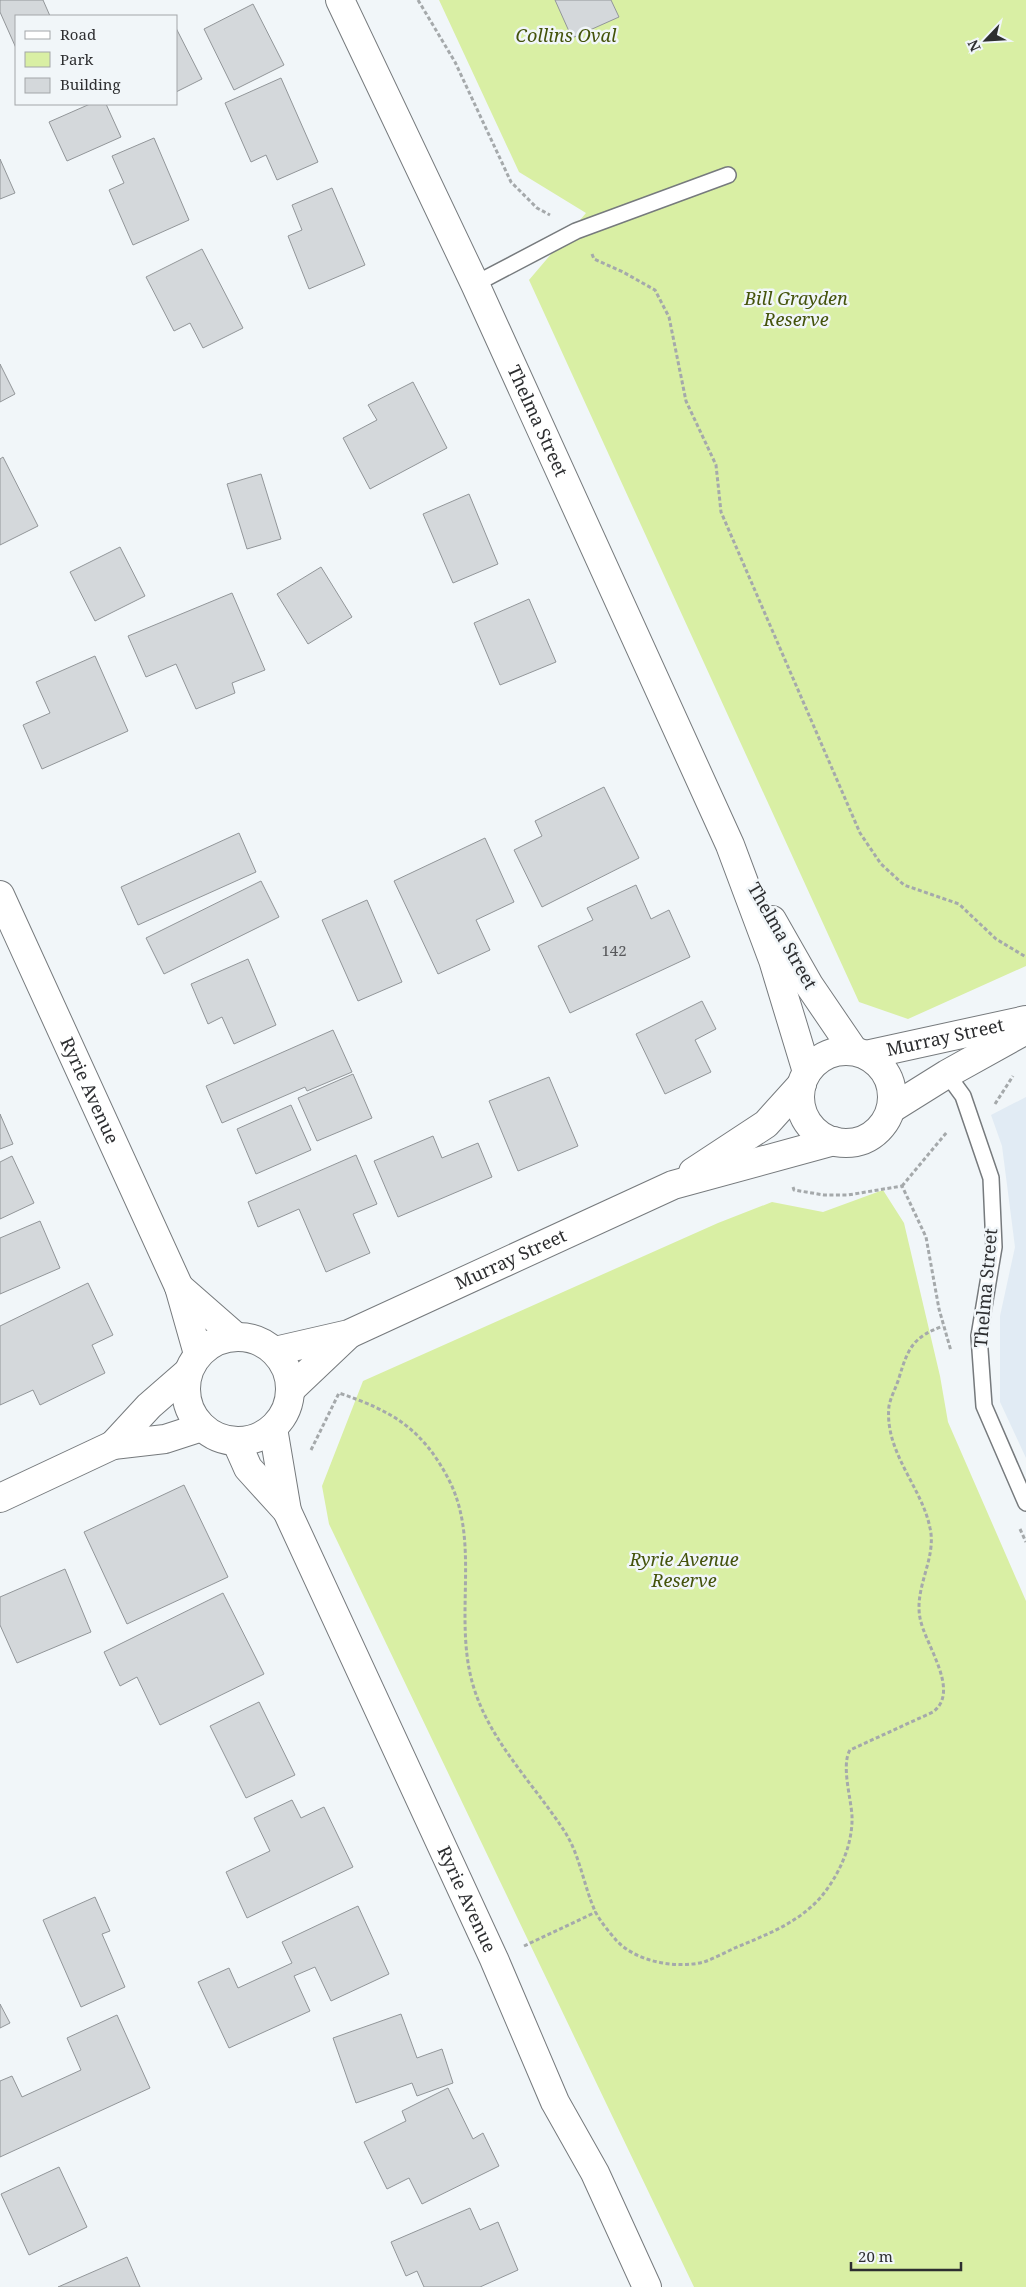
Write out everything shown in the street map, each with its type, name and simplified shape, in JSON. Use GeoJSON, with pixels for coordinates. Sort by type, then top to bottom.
{"type":"FeatureCollection","features":[{"type":"Feature","properties":{"kind":"main road","name":"Thelma Street"},"geometry":{"type":"LineString","coordinates":[[340,0],[475,284],[730,845],[773,960],[804,1078]]}},
{"type":"Feature","properties":{"kind":"main road","name":"Thelma Street"},"geometry":{"type":"LineString","coordinates":[[730,845],[809,985],[860,1053]]}},
{"type":"Feature","properties":{"kind":"main road","name":"Ryrie Avenue"},"geometry":{"type":"LineString","coordinates":[[0,895],[179,1287],[193,1363]]}},
{"type":"Feature","properties":{"kind":"main road","name":"Murray Street"},"geometry":{"type":"LineString","coordinates":[[860,1053],[1026,1020]]}},
{"type":"Feature","properties":{"kind":"main road","name":"Murray Street"},"geometry":{"type":"LineString","coordinates":[[891,1108],[1026,1030]]}},
{"type":"Feature","properties":{"kind":"main road"},"geometry":{"type":"LineString","coordinates":[[840,1051],[860,1053],[879,1064],[888,1077],[892,1093],[891,1108],[885,1122],[875,1133],[862,1141],[848,1143],[820,1136],[810,1126],[803,1113],[800,1099],[804,1078],[816,1062],[827,1055],[840,1051]]}},
{"type":"Feature","properties":{"kind":"main road","name":"Murray Street"},"geometry":{"type":"LineString","coordinates":[[274,1351],[349,1334],[673,1185],[766,1124],[804,1078]]}},
{"type":"Feature","properties":{"kind":"main road","name":"Murray Street"},"geometry":{"type":"LineString","coordinates":[[673,1185],[834,1141]]}},
{"type":"Feature","properties":{"kind":"main road","name":"Ryrie Avenue"},"geometry":{"type":"LineString","coordinates":[[179,1287],[235,1336]]}},
{"type":"Feature","properties":{"kind":"main road","name":"Murray Street"},"geometry":{"type":"LineString","coordinates":[[290,1390],[349,1334]]}},
{"type":"Feature","properties":{"kind":"main road"},"geometry":{"type":"LineString","coordinates":[[113,1445],[149,1406],[215,1341],[235,1336],[256,1339],[274,1351],[288,1369],[290,1390],[285,1410],[273,1428],[255,1438],[236,1441],[218,1437],[202,1427],[190,1412],[185,1392],[193,1363]]}},
{"type":"Feature","properties":{"kind":"main road"},"geometry":{"type":"LineString","coordinates":[[0,1498],[113,1445],[165,1439],[202,1427]]}},
{"type":"Feature","properties":{"kind":"main road","name":"Ryrie Avenue"},"geometry":{"type":"LineString","coordinates":[[273,1428],[287,1511],[494,1960],[556,2102],[595,2173],[647,2287]]}},
{"type":"Feature","properties":{"kind":"main road","name":"Ryrie Avenue"},"geometry":{"type":"LineString","coordinates":[[236,1441],[248,1468],[287,1511]]}},
{"type":"Feature","properties":{"kind":"lane"},"geometry":{"type":"LineString","coordinates":[[475,284],[576,231],[728,176]]}},
{"type":"Feature","properties":{"kind":"lane","name":"Thelma Street"},"geometry":{"type":"LineString","coordinates":[[947,1074],[963,1096],[991,1178],[994,1247],[979,1336],[984,1406],[1024,1496]]}},
{"type":"Feature","properties":{"kind":"path"},"geometry":{"type":"LineString","coordinates":[[418,0],[455,62],[511,182],[537,208],[576,231],[594,259],[623,272],[654,290],[669,317],[686,401],[716,465],[721,512],[860,833],[881,864],[904,885],[959,904],[996,939],[1026,957]]}},
{"type":"Feature","properties":{"kind":"path"},"geometry":{"type":"LineString","coordinates":[[792,1181],[794,1190],[824,1195],[848,1195],[902,1186],[926,1237],[943,1326],[952,1354]]}},
{"type":"Feature","properties":{"kind":"path"},"geometry":{"type":"LineString","coordinates":[[310,1452],[339,1393],[385,1410],[414,1432],[436,1460],[449,1481],[458,1502],[465,1533],[463,1629],[473,1685],[488,1721],[503,1748],[537,1791],[573,1845],[596,1912],[618,1942],[640,1956],[656,1962],[703,1962],[783,1928],[804,1913],[820,1898],[844,1860],[852,1819],[846,1766],[850,1750],[933,1712],[942,1702],[944,1682],[924,1633],[918,1604],[929,1558],[931,1528],[896,1451],[889,1422],[889,1406],[902,1365],[915,1342],[923,1333],[943,1326]]}},
{"type":"Feature","properties":{"kind":"path"},"geometry":{"type":"LineString","coordinates":[[1018,1525],[1026,1542]]}},
{"type":"Feature","properties":{"kind":"path"},"geometry":{"type":"LineString","coordinates":[[494,1960],[596,1912]]}},
{"type":"Feature","properties":{"kind":"shaded area"},"geometry":{"type":"Polygon","coordinates":[[[1026,1097],[1026,1458],[1000,1402],[1000,1316],[1015,1247],[1002,1146],[991,1115],[1026,1097]]]}},
{"type":"Feature","properties":{"kind":"green space","name":"Bill Grayden Reserve"},"geometry":{"type":"Polygon","coordinates":[[[439,0],[1026,0],[1026,966],[908,1019],[859,1002],[529,280],[586,213],[519,172],[439,0]]]}},
{"type":"Feature","properties":{"kind":"green space","name":"Ryrie Avenue Reserve"},"geometry":{"type":"Polygon","coordinates":[[[883,1190],[904,1223],[940,1376],[948,1422],[1026,1601],[1026,2287],[694,2287],[329,1524],[322,1486],[363,1381],[718,1223],[772,1202],[823,1212],[883,1190]]]}},
{"type":"Feature","properties":{"kind":"building"},"geometry":{"type":"Polygon","coordinates":[[[0,0],[43,0],[50,15],[15,15],[15,46],[0,12],[0,0]]]}},
{"type":"Feature","properties":{"kind":"building"},"geometry":{"type":"Polygon","coordinates":[[[555,0],[611,0],[619,17],[572,38],[555,0]]]}},
{"type":"Feature","properties":{"kind":"building"},"geometry":{"type":"Polygon","coordinates":[[[253,4],[284,65],[234,90],[204,29],[253,4]]]}},
{"type":"Feature","properties":{"kind":"building"},"geometry":{"type":"Polygon","coordinates":[[[178,32],[202,79],[178,91],[178,32]]]}},
{"type":"Feature","properties":{"kind":"building"},"geometry":{"type":"Polygon","coordinates":[[[281,78],[318,162],[277,180],[266,155],[251,162],[225,103],[281,78]]]}},
{"type":"Feature","properties":{"kind":"building"},"geometry":{"type":"Polygon","coordinates":[[[88,105],[106,105],[121,137],[67,161],[49,122],[88,105]]]}},
{"type":"Feature","properties":{"kind":"building"},"geometry":{"type":"Polygon","coordinates":[[[154,138],[189,220],[133,245],[109,190],[124,183],[112,156],[154,138]]]}},
{"type":"Feature","properties":{"kind":"building"},"geometry":{"type":"Polygon","coordinates":[[[0,159],[15,193],[0,199],[0,159]]]}},
{"type":"Feature","properties":{"kind":"building"},"geometry":{"type":"Polygon","coordinates":[[[332,188],[365,265],[309,289],[288,236],[302,230],[292,205],[332,188]]]}},
{"type":"Feature","properties":{"kind":"building"},"geometry":{"type":"Polygon","coordinates":[[[202,249],[243,328],[203,348],[190,323],[174,331],[146,277],[202,249]]]}},
{"type":"Feature","properties":{"kind":"building"},"geometry":{"type":"Polygon","coordinates":[[[0,364],[15,394],[0,402],[0,364]]]}},
{"type":"Feature","properties":{"kind":"building"},"geometry":{"type":"Polygon","coordinates":[[[413,382],[447,448],[370,489],[343,438],[377,420],[368,405],[413,382]]]}},
{"type":"Feature","properties":{"kind":"building"},"geometry":{"type":"Polygon","coordinates":[[[3,457],[38,526],[0,545],[0,459],[3,457]]]}},
{"type":"Feature","properties":{"kind":"building"},"geometry":{"type":"Polygon","coordinates":[[[261,474],[281,539],[247,549],[227,484],[261,474]]]}},
{"type":"Feature","properties":{"kind":"building"},"geometry":{"type":"Polygon","coordinates":[[[469,494],[498,564],[453,583],[423,514],[469,494]]]}},
{"type":"Feature","properties":{"kind":"building"},"geometry":{"type":"Polygon","coordinates":[[[120,547],[145,596],[95,621],[70,572],[120,547]]]}},
{"type":"Feature","properties":{"kind":"building"},"geometry":{"type":"Polygon","coordinates":[[[321,567],[352,617],[308,644],[277,594],[321,567]]]}},
{"type":"Feature","properties":{"kind":"building"},"geometry":{"type":"Polygon","coordinates":[[[232,593],[265,670],[232,683],[235,693],[196,709],[176,664],[146,677],[128,636],[232,593]]]}},
{"type":"Feature","properties":{"kind":"building"},"geometry":{"type":"Polygon","coordinates":[[[529,599],[556,662],[500,685],[474,623],[529,599]]]}},
{"type":"Feature","properties":{"kind":"building"},"geometry":{"type":"Polygon","coordinates":[[[95,656],[128,731],[42,769],[23,725],[50,713],[36,682],[95,656]]]}},
{"type":"Feature","properties":{"kind":"building"},"geometry":{"type":"Polygon","coordinates":[[[604,787],[639,858],[542,907],[514,850],[542,836],[535,821],[604,787]]]}},
{"type":"Feature","properties":{"kind":"building"},"geometry":{"type":"Polygon","coordinates":[[[239,833],[256,872],[138,925],[121,887],[239,833]]]}},
{"type":"Feature","properties":{"kind":"building"},"geometry":{"type":"Polygon","coordinates":[[[485,838],[514,902],[476,920],[490,950],[438,974],[394,881],[485,838]]]}},
{"type":"Feature","properties":{"kind":"building"},"geometry":{"type":"Polygon","coordinates":[[[261,881],[279,917],[164,974],[146,938],[261,881]]]}},
{"type":"Feature","properties":{"kind":"building"},"geometry":{"type":"Polygon","coordinates":[[[636,885],[651,919],[669,910],[690,957],[570,1013],[538,946],[593,920],[587,908],[636,885]]]}},
{"type":"Feature","properties":{"kind":"building"},"geometry":{"type":"Polygon","coordinates":[[[367,900],[402,982],[358,1001],[322,920],[367,900]]]}},
{"type":"Feature","properties":{"kind":"building"},"geometry":{"type":"Polygon","coordinates":[[[248,959],[276,1025],[234,1044],[222,1017],[208,1024],[191,984],[248,959]]]}},
{"type":"Feature","properties":{"kind":"building"},"geometry":{"type":"Polygon","coordinates":[[[702,1001],[716,1029],[695,1040],[711,1072],[665,1094],[636,1034],[702,1001]]]}},
{"type":"Feature","properties":{"kind":"building"},"geometry":{"type":"Polygon","coordinates":[[[333,1030],[352,1072],[307,1091],[305,1087],[222,1123],[206,1086],[333,1030]]]}},
{"type":"Feature","properties":{"kind":"building"},"geometry":{"type":"Polygon","coordinates":[[[353,1074],[372,1118],[317,1141],[298,1098],[353,1074]]]}},
{"type":"Feature","properties":{"kind":"building"},"geometry":{"type":"Polygon","coordinates":[[[549,1077],[578,1146],[518,1171],[489,1101],[549,1077]]]}},
{"type":"Feature","properties":{"kind":"building"},"geometry":{"type":"Polygon","coordinates":[[[291,1105],[311,1150],[256,1174],[237,1129],[291,1105]]]}},
{"type":"Feature","properties":{"kind":"building"},"geometry":{"type":"Polygon","coordinates":[[[0,1114],[13,1144],[0,1149],[0,1114]]]}},
{"type":"Feature","properties":{"kind":"building"},"geometry":{"type":"Polygon","coordinates":[[[433,1136],[442,1158],[478,1143],[492,1177],[398,1217],[374,1161],[433,1136]]]}},
{"type":"Feature","properties":{"kind":"building"},"geometry":{"type":"Polygon","coordinates":[[[356,1155],[377,1204],[353,1214],[370,1253],[326,1272],[299,1209],[258,1227],[248,1202],[356,1155]]]}},
{"type":"Feature","properties":{"kind":"building"},"geometry":{"type":"Polygon","coordinates":[[[12,1156],[34,1203],[0,1219],[0,1162],[12,1156]]]}},
{"type":"Feature","properties":{"kind":"building"},"geometry":{"type":"Polygon","coordinates":[[[40,1221],[60,1268],[0,1294],[0,1238],[40,1221]]]}},
{"type":"Feature","properties":{"kind":"building"},"geometry":{"type":"Polygon","coordinates":[[[88,1283],[113,1335],[92,1345],[105,1373],[40,1405],[33,1390],[0,1405],[0,1326],[88,1283]]]}},
{"type":"Feature","properties":{"kind":"building"},"geometry":{"type":"Polygon","coordinates":[[[184,1485],[228,1577],[127,1624],[84,1532],[184,1485]]]}},
{"type":"Feature","properties":{"kind":"building"},"geometry":{"type":"Polygon","coordinates":[[[65,1569],[91,1632],[17,1663],[0,1625],[0,1597],[65,1569]]]}},
{"type":"Feature","properties":{"kind":"building"},"geometry":{"type":"Polygon","coordinates":[[[223,1593],[264,1674],[160,1725],[137,1677],[120,1686],[104,1652],[223,1593]]]}},
{"type":"Feature","properties":{"kind":"building"},"geometry":{"type":"Polygon","coordinates":[[[259,1702],[295,1775],[246,1798],[210,1726],[259,1702]]]}},
{"type":"Feature","properties":{"kind":"building"},"geometry":{"type":"Polygon","coordinates":[[[292,1800],[301,1818],[324,1807],[353,1867],[247,1918],[226,1872],[270,1851],[254,1818],[292,1800]]]}},
{"type":"Feature","properties":{"kind":"building"},"geometry":{"type":"Polygon","coordinates":[[[95,1897],[110,1931],[102,1934],[125,1987],[81,2007],[43,1920],[95,1897]]]}},
{"type":"Feature","properties":{"kind":"building"},"geometry":{"type":"Polygon","coordinates":[[[358,1906],[389,1974],[331,2001],[315,1967],[294,1976],[310,2011],[229,2048],[198,1982],[229,1968],[238,1988],[292,1963],[282,1942],[358,1906]]]}},
{"type":"Feature","properties":{"kind":"building"},"geometry":{"type":"Polygon","coordinates":[[[0,2004],[10,2023],[0,2028],[0,2004]]]}},
{"type":"Feature","properties":{"kind":"building"},"geometry":{"type":"Polygon","coordinates":[[[401,2014],[417,2058],[442,2049],[453,2083],[417,2096],[412,2083],[356,2103],[333,2038],[401,2014]]]}},
{"type":"Feature","properties":{"kind":"building"},"geometry":{"type":"Polygon","coordinates":[[[117,2015],[150,2088],[0,2157],[0,2081],[12,2076],[22,2097],[81,2070],[67,2038],[117,2015]]]}},
{"type":"Feature","properties":{"kind":"building"},"geometry":{"type":"Polygon","coordinates":[[[448,2088],[473,2139],[483,2133],[499,2166],[422,2204],[409,2178],[387,2189],[364,2142],[406,2121],[402,2111],[448,2088]]]}},
{"type":"Feature","properties":{"kind":"building"},"geometry":{"type":"Polygon","coordinates":[[[59,2167],[87,2227],[29,2255],[1,2194],[59,2167]]]}},
{"type":"Feature","properties":{"kind":"building"},"geometry":{"type":"Polygon","coordinates":[[[470,2208],[480,2230],[498,2222],[518,2270],[480,2287],[424,2287],[417,2271],[406,2276],[391,2242],[470,2208]]]}},
{"type":"Feature","properties":{"kind":"building"},"geometry":{"type":"Polygon","coordinates":[[[127,2257],[140,2287],[58,2287],[127,2257]]]}},
{"type":"Feature","properties":{"kind":"park label","name":"Collins Oval"},"geometry":{"type":"Point","coordinates":[566,36]}}]}
